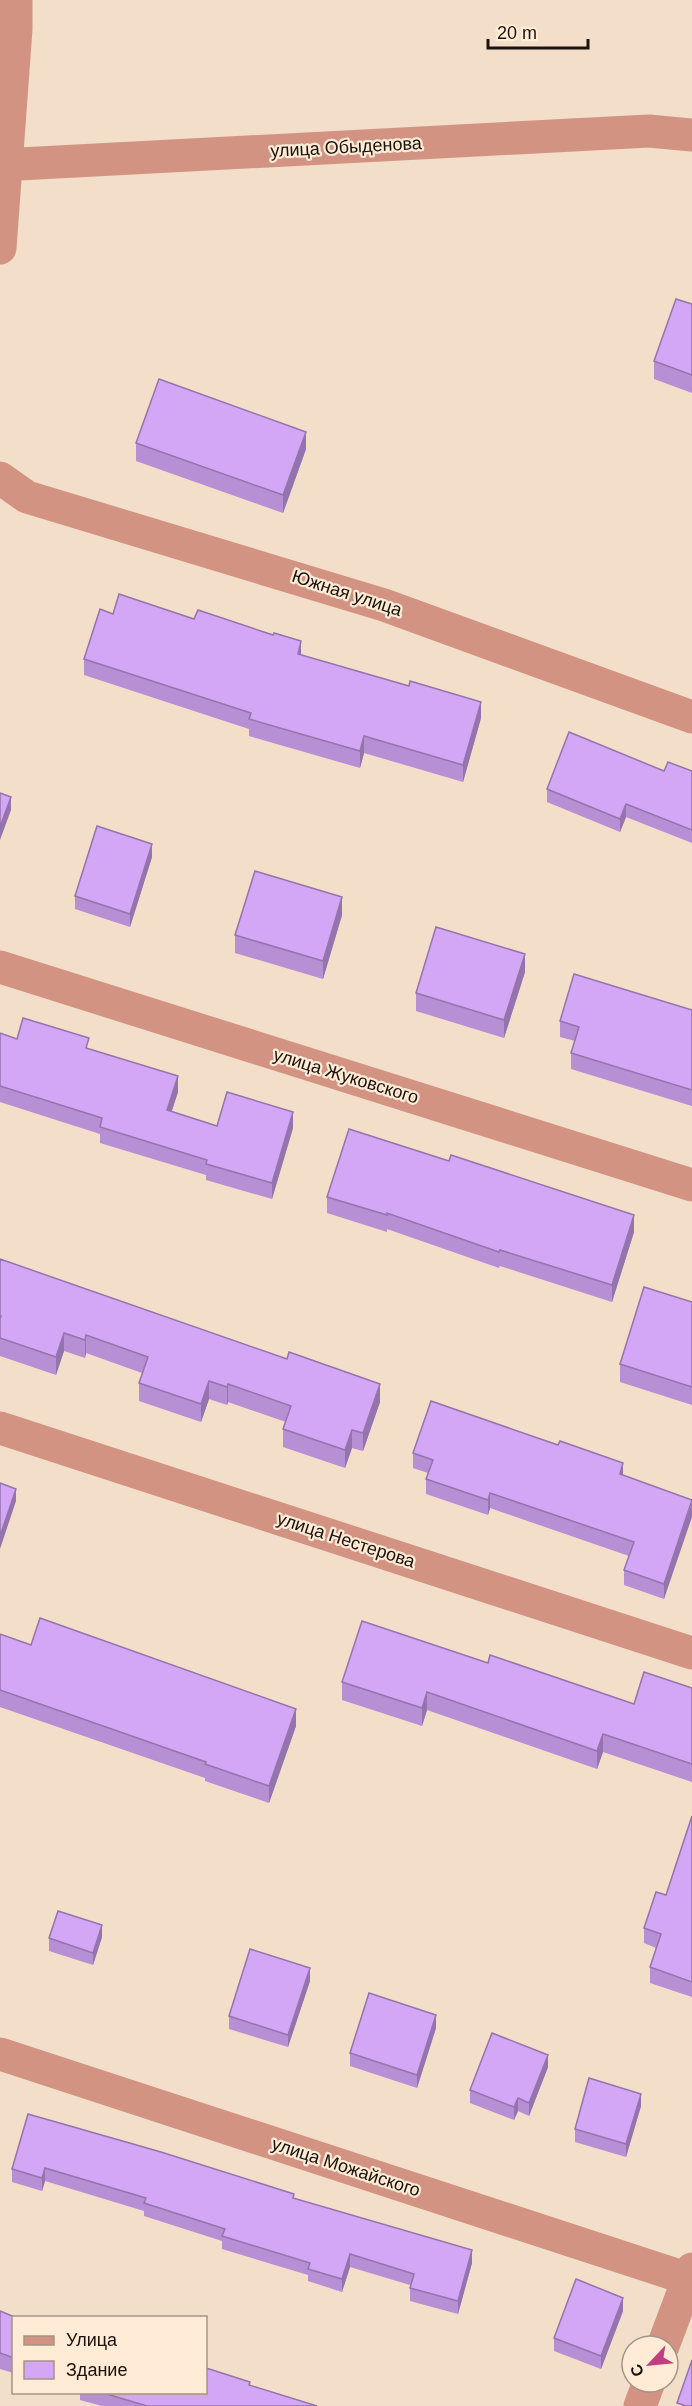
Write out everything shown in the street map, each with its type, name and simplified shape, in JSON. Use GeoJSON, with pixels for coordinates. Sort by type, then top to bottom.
{"type":"FeatureCollection","features":[{"type":"Feature","properties":{"kind":"street"},"geometry":{"type":"LineString","coordinates":[[0,248],[3,164],[16,29],[16,0]]}},
{"type":"Feature","properties":{"kind":"street","name":"улица Обыденова"},"geometry":{"type":"LineString","coordinates":[[3,164],[649,131],[692,135]]}},
{"type":"Feature","properties":{"kind":"street","name":"Южная улица"},"geometry":{"type":"LineString","coordinates":[[0,478],[27,497],[384,604],[692,717]]}},
{"type":"Feature","properties":{"kind":"street","name":"улица Жуковского"},"geometry":{"type":"LineString","coordinates":[[0,967],[692,1185]]}},
{"type":"Feature","properties":{"kind":"street","name":"улица Нестерова"},"geometry":{"type":"LineString","coordinates":[[0,1428],[692,1653]]}},
{"type":"Feature","properties":{"kind":"street","name":"улица Можайского"},"geometry":{"type":"LineString","coordinates":[[0,2054],[691,2276]]}},
{"type":"Feature","properties":{"kind":"street"},"geometry":{"type":"LineString","coordinates":[[668,2334],[691,2276]]}},
{"type":"Feature","properties":{"kind":"building"},"geometry":{"type":"Polygon","coordinates":[[[676,299],[692,304],[692,375],[654,361],[676,299]]]}},
{"type":"Feature","properties":{"kind":"building"},"geometry":{"type":"Polygon","coordinates":[[[159,379],[306,432],[283,495],[136,443],[159,379]]]}},
{"type":"Feature","properties":{"kind":"building"},"geometry":{"type":"Polygon","coordinates":[[[119,594],[194,619],[198,610],[273,635],[274,633],[301,641],[298,654],[409,686],[410,681],[481,702],[463,765],[364,736],[360,751],[249,719],[251,713],[84,659],[100,609],[113,614],[119,594]]]}},
{"type":"Feature","properties":{"kind":"building"},"geometry":{"type":"Polygon","coordinates":[[[569,732],[664,771],[668,762],[692,771],[692,830],[626,804],[620,819],[547,789],[569,732]]]}},
{"type":"Feature","properties":{"kind":"building"},"geometry":{"type":"Polygon","coordinates":[[[0,793],[11,797],[0,827],[0,793]]]}},
{"type":"Feature","properties":{"kind":"building"},"geometry":{"type":"Polygon","coordinates":[[[97,826],[152,844],[130,914],[75,896],[97,826]]]}},
{"type":"Feature","properties":{"kind":"building"},"geometry":{"type":"Polygon","coordinates":[[[255,871],[342,897],[323,961],[235,935],[255,871]]]}},
{"type":"Feature","properties":{"kind":"building"},"geometry":{"type":"Polygon","coordinates":[[[436,927],[525,954],[504,1020],[416,993],[436,927]]]}},
{"type":"Feature","properties":{"kind":"building"},"geometry":{"type":"Polygon","coordinates":[[[574,974],[692,1010],[692,1090],[571,1053],[579,1027],[560,1021],[574,974]]]}},
{"type":"Feature","properties":{"kind":"building"},"geometry":{"type":"Polygon","coordinates":[[[23,1018],[89,1038],[86,1048],[178,1076],[167,1110],[217,1126],[227,1092],[293,1112],[272,1183],[206,1164],[207,1160],[100,1127],[102,1118],[0,1086],[0,1033],[17,1039],[23,1018]]]}},
{"type":"Feature","properties":{"kind":"building"},"geometry":{"type":"Polygon","coordinates":[[[349,1129],[449,1161],[451,1155],[634,1215],[612,1285],[500,1250],[499,1252],[387,1213],[387,1215],[327,1197],[349,1129]]]}},
{"type":"Feature","properties":{"kind":"building"},"geometry":{"type":"Polygon","coordinates":[[[0,1259],[287,1359],[289,1352],[380,1384],[363,1433],[352,1430],[345,1450],[283,1429],[291,1406],[228,1384],[227,1387],[209,1381],[201,1404],[139,1383],[148,1357],[86,1335],[85,1340],[64,1333],[56,1357],[0,1338],[0,1259]]]}},
{"type":"Feature","properties":{"kind":"building"},"geometry":{"type":"Polygon","coordinates":[[[644,1287],[692,1302],[692,1387],[620,1364],[644,1287]]]}},
{"type":"Feature","properties":{"kind":"building"},"geometry":{"type":"Polygon","coordinates":[[[431,1401],[558,1445],[560,1441],[623,1463],[620,1474],[692,1500],[664,1584],[624,1570],[634,1542],[490,1493],[488,1500],[426,1479],[433,1460],[413,1453],[431,1401]]]}},
{"type":"Feature","properties":{"kind":"building"},"geometry":{"type":"Polygon","coordinates":[[[0,1483],[16,1489],[0,1536],[0,1483]]]}},
{"type":"Feature","properties":{"kind":"building"},"geometry":{"type":"Polygon","coordinates":[[[40,1618],[296,1709],[269,1786],[0,1690],[0,1634],[31,1645],[40,1618]]]}},
{"type":"Feature","properties":{"kind":"building"},"geometry":{"type":"Polygon","coordinates":[[[362,1621],[488,1663],[490,1655],[634,1704],[644,1672],[692,1688],[692,1764],[603,1734],[597,1751],[427,1692],[422,1708],[342,1682],[362,1621]]]}},
{"type":"Feature","properties":{"kind":"building"},"geometry":{"type":"Polygon","coordinates":[[[692,1816],[692,1982],[650,1967],[661,1934],[644,1928],[656,1892],[666,1895],[692,1816]]]}},
{"type":"Feature","properties":{"kind":"building"},"geometry":{"type":"Polygon","coordinates":[[[58,1911],[102,1925],[93,1953],[49,1938],[58,1911]]]}},
{"type":"Feature","properties":{"kind":"building"},"geometry":{"type":"Polygon","coordinates":[[[250,1949],[310,1968],[288,2035],[229,2016],[250,1949]]]}},
{"type":"Feature","properties":{"kind":"building"},"geometry":{"type":"Polygon","coordinates":[[[369,1993],[436,2015],[417,2075],[350,2053],[369,1993]]]}},
{"type":"Feature","properties":{"kind":"building"},"geometry":{"type":"Polygon","coordinates":[[[492,2033],[548,2055],[529,2103],[518,2098],[514,2107],[470,2090],[492,2033]]]}},
{"type":"Feature","properties":{"kind":"building"},"geometry":{"type":"Polygon","coordinates":[[[589,2078],[641,2094],[626,2144],[575,2129],[589,2078]]]}},
{"type":"Feature","properties":{"kind":"building"},"geometry":{"type":"Polygon","coordinates":[[[28,2114],[161,2152],[294,2194],[293,2198],[472,2250],[458,2301],[410,2288],[414,2274],[350,2254],[342,2279],[308,2269],[310,2263],[222,2236],[225,2229],[144,2203],[146,2198],[45,2168],[42,2178],[12,2169],[28,2114]]]}},
{"type":"Feature","properties":{"kind":"building"},"geometry":{"type":"Polygon","coordinates":[[[576,2279],[623,2298],[601,2356],[554,2338],[576,2279]]]}},
{"type":"Feature","properties":{"kind":"building"},"geometry":{"type":"Polygon","coordinates":[[[0,2311],[12,2316],[12,2357],[0,2353],[0,2311]]]}},
{"type":"Feature","properties":{"kind":"building"},"geometry":{"type":"Polygon","coordinates":[[[692,2360],[692,2406],[686,2406],[677,2403],[692,2360]]]}},
{"type":"Feature","properties":{"kind":"building"},"geometry":{"type":"Polygon","coordinates":[[[207,2368],[250,2382],[249,2385],[317,2406],[147,2406],[107,2394],[207,2394],[207,2368]]]}}]}
